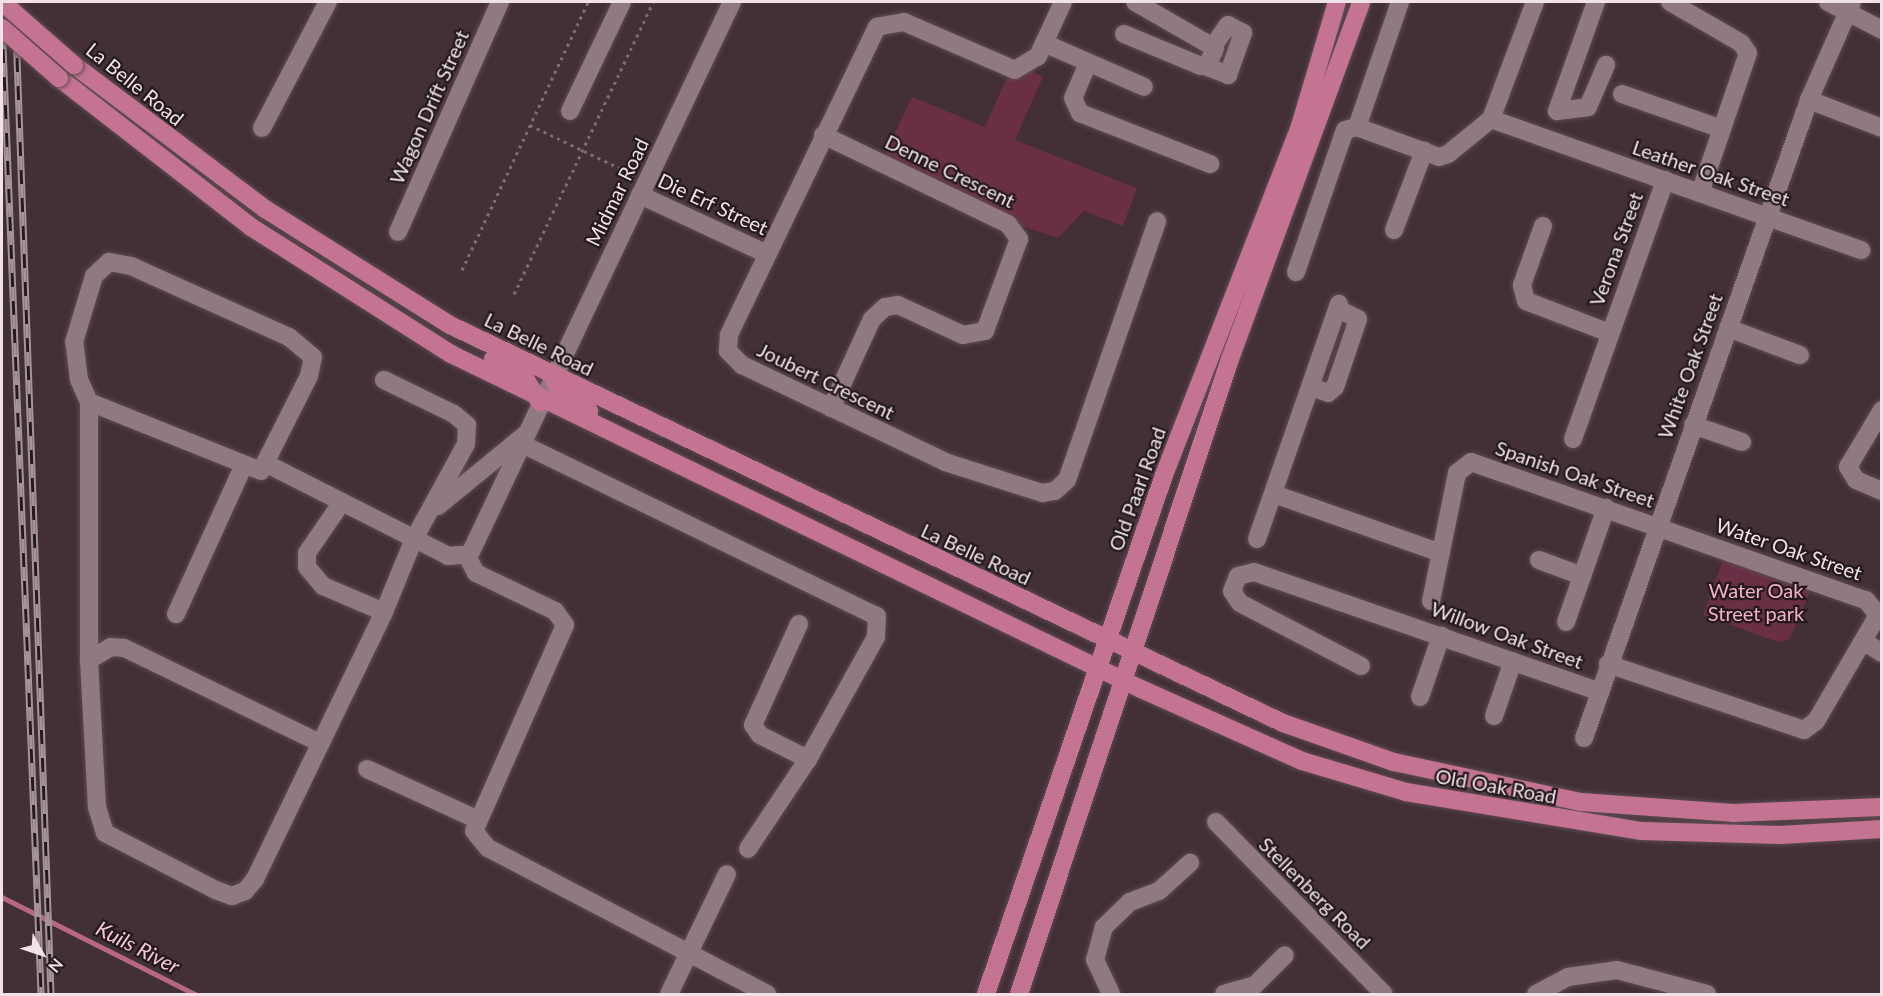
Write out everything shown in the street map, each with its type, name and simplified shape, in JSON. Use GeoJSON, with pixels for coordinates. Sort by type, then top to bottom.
{"type":"FeatureCollection","features":[{"type":"Feature","properties":{"kind":"main road","name":"La Belle Road"},"geometry":{"type":"LineString","coordinates":[[2,2],[74,64],[256,203],[450,325],[554,377],[1133,653]]}},
{"type":"Feature","properties":{"kind":"main road","name":"Old Paarl Road"},"geometry":{"type":"LineString","coordinates":[[986,994],[1164,475],[1297,135],[1337,2]]}},
{"type":"Feature","properties":{"kind":"main road"},"geometry":{"type":"LineString","coordinates":[[1019,994],[1230,359],[1360,2]]}},
{"type":"Feature","properties":{"kind":"main road"},"geometry":{"type":"LineString","coordinates":[[2,28],[58,78],[202,192],[330,281],[541,402],[1098,669]]}},
{"type":"Feature","properties":{"kind":"main road"},"geometry":{"type":"LineString","coordinates":[[450,325],[471,347],[526,380],[541,402]]}},
{"type":"Feature","properties":{"kind":"main road"},"geometry":{"type":"LineString","coordinates":[[554,377],[564,399],[610,421],[651,455]]}},
{"type":"Feature","properties":{"kind":"main road","name":"Old Oak Road"},"geometry":{"type":"LineString","coordinates":[[1133,653],[1326,740],[1493,787],[1682,811],[1881,807]]}},
{"type":"Feature","properties":{"kind":"main road","name":"Old Oak Road"},"geometry":{"type":"LineString","coordinates":[[1098,669],[1302,761],[1406,792],[1642,831],[1780,835],[1881,829]]}},
{"type":"Feature","properties":{"kind":"street"},"geometry":{"type":"LineString","coordinates":[[262,128],[328,2]]}},
{"type":"Feature","properties":{"kind":"street","name":"Wagon Drift Street"},"geometry":{"type":"LineString","coordinates":[[398,232],[500,2]]}},
{"type":"Feature","properties":{"kind":"street"},"geometry":{"type":"LineString","coordinates":[[570,111],[622,2]]}},
{"type":"Feature","properties":{"kind":"street","name":"Midmar Road"},"geometry":{"type":"LineString","coordinates":[[469,554],[732,2]]}},
{"type":"Feature","properties":{"kind":"street"},"geometry":{"type":"LineString","coordinates":[[1063,2],[1044,43],[1144,87]]}},
{"type":"Feature","properties":{"kind":"street"},"geometry":{"type":"LineString","coordinates":[[1135,2],[1214,45]]}},
{"type":"Feature","properties":{"kind":"street"},"geometry":{"type":"LineString","coordinates":[[1357,127],[1400,2]]}},
{"type":"Feature","properties":{"kind":"street"},"geometry":{"type":"LineString","coordinates":[[1296,272],[1345,130],[1357,127],[1424,151],[1446,156],[1491,119],[1535,2]]}},
{"type":"Feature","properties":{"kind":"street"},"geometry":{"type":"LineString","coordinates":[[1547,138],[1596,2]]}},
{"type":"Feature","properties":{"kind":"street"},"geometry":{"type":"LineString","coordinates":[[1670,2],[1746,49],[1700,193]]}},
{"type":"Feature","properties":{"kind":"street"},"geometry":{"type":"LineString","coordinates":[[1828,2],[1849,7],[1881,30]]}},
{"type":"Feature","properties":{"kind":"street","name":"White Oak Street"},"geometry":{"type":"LineString","coordinates":[[1584,738],[1608,664],[1809,100],[1849,7]]}},
{"type":"Feature","properties":{"kind":"street","name":"Joubert Crescent"},"geometry":{"type":"LineString","coordinates":[[1044,43],[1024,68],[1005,67],[904,22],[889,21],[870,36],[729,335],[728,351],[742,365],[945,462],[1042,493],[1060,488],[1157,220]]}},
{"type":"Feature","properties":{"kind":"street"},"geometry":{"type":"LineString","coordinates":[[1124,34],[1205,66],[1228,75],[1243,33],[1228,25],[1214,45],[1205,66]]}},
{"type":"Feature","properties":{"kind":"street"},"geometry":{"type":"LineString","coordinates":[[1088,63],[1074,98],[1080,113],[1210,164]]}},
{"type":"Feature","properties":{"kind":"street"},"geometry":{"type":"LineString","coordinates":[[1557,111],[1588,107],[1606,65]]}},
{"type":"Feature","properties":{"kind":"street"},"geometry":{"type":"LineString","coordinates":[[1622,94],[1722,129]]}},
{"type":"Feature","properties":{"kind":"street"},"geometry":{"type":"LineString","coordinates":[[1809,100],[1881,128]]}},
{"type":"Feature","properties":{"kind":"street","name":"Leather Oak Street"},"geometry":{"type":"LineString","coordinates":[[1491,119],[1861,250]]}},
{"type":"Feature","properties":{"kind":"street","name":"Denne Crescent"},"geometry":{"type":"LineString","coordinates":[[823,135],[1008,224],[1019,239],[985,331],[963,335],[898,306],[881,309],[831,408]]}},
{"type":"Feature","properties":{"kind":"street"},"geometry":{"type":"LineString","coordinates":[[1394,230],[1424,151]]}},
{"type":"Feature","properties":{"kind":"street","name":"Verona Street"},"geometry":{"type":"LineString","coordinates":[[1573,440],[1665,180]]}},
{"type":"Feature","properties":{"kind":"street","name":"Die Erf Street"},"geometry":{"type":"LineString","coordinates":[[644,188],[767,254]]}},
{"type":"Feature","properties":{"kind":"street","name":"Verona Street"},"geometry":{"type":"LineString","coordinates":[[1543,226],[1522,285],[1526,301],[1610,333]]}},
{"type":"Feature","properties":{"kind":"street"},"geometry":{"type":"LineString","coordinates":[[89,402],[261,471],[267,465],[309,376],[313,357],[289,337],[131,266],[109,262],[94,276],[81,311],[74,342],[79,380],[89,402],[88,660],[97,807],[105,833],[232,896],[255,879],[384,612],[414,539],[432,511],[466,444],[467,425],[435,401],[384,380]]}},
{"type":"Feature","properties":{"kind":"street"},"geometry":{"type":"LineString","coordinates":[[1257,539],[1338,306]]}},
{"type":"Feature","properties":{"kind":"street"},"geometry":{"type":"LineString","coordinates":[[1728,328],[1800,355]]}},
{"type":"Feature","properties":{"kind":"street"},"geometry":{"type":"LineString","coordinates":[[1881,410],[1848,467],[1856,480],[1881,491]]}},
{"type":"Feature","properties":{"kind":"street"},"geometry":{"type":"LineString","coordinates":[[1693,425],[1742,442]]}},
{"type":"Feature","properties":{"kind":"street"},"geometry":{"type":"LineString","coordinates":[[432,511],[525,439],[874,612],[880,625],[876,637],[808,759],[748,849]]}},
{"type":"Feature","properties":{"kind":"street","name":"Spanish Oak Street"},"geometry":{"type":"LineString","coordinates":[[1431,601],[1457,473],[1467,462],[1657,526]]}},
{"type":"Feature","properties":{"kind":"street"},"geometry":{"type":"LineString","coordinates":[[176,614],[244,465]]}},
{"type":"Feature","properties":{"kind":"street"},"geometry":{"type":"LineString","coordinates":[[267,465],[448,556],[469,554],[476,573],[555,611],[566,625],[476,819],[476,837],[488,848],[689,951],[767,994]]}},
{"type":"Feature","properties":{"kind":"street"},"geometry":{"type":"LineString","coordinates":[[1274,494],[1441,553]]}},
{"type":"Feature","properties":{"kind":"street"},"geometry":{"type":"LineString","coordinates":[[342,502],[307,553],[307,567],[323,586],[384,612]]}},
{"type":"Feature","properties":{"kind":"street"},"geometry":{"type":"LineString","coordinates":[[1566,622],[1606,508]]}},
{"type":"Feature","properties":{"kind":"street","name":"Water Oak Street"},"geometry":{"type":"LineString","coordinates":[[1608,664],[1797,731],[1816,721],[1878,619],[1870,602],[1657,526]]}},
{"type":"Feature","properties":{"kind":"street"},"geometry":{"type":"LineString","coordinates":[[1539,560],[1582,576]]}},
{"type":"Feature","properties":{"kind":"street","name":"Willow Oak Street"},"geometry":{"type":"LineString","coordinates":[[1361,666],[1240,603],[1232,591],[1238,576],[1254,572],[1399,620],[1599,692]]}},
{"type":"Feature","properties":{"kind":"street"},"geometry":{"type":"LineString","coordinates":[[799,624],[753,725],[760,735],[808,759]]}},
{"type":"Feature","properties":{"kind":"street"},"geometry":{"type":"LineString","coordinates":[[1420,697],[1441,636]]}},
{"type":"Feature","properties":{"kind":"street"},"geometry":{"type":"LineString","coordinates":[[1865,642],[1881,653]]}},
{"type":"Feature","properties":{"kind":"street"},"geometry":{"type":"LineString","coordinates":[[88,660],[111,647],[124,648],[320,743]]}},
{"type":"Feature","properties":{"kind":"street"},"geometry":{"type":"LineString","coordinates":[[1494,716],[1513,661]]}},
{"type":"Feature","properties":{"kind":"street"},"geometry":{"type":"LineString","coordinates":[[367,769],[476,819]]}},
{"type":"Feature","properties":{"kind":"street","name":"Stellenberg Road"},"geometry":{"type":"LineString","coordinates":[[1216,822],[1384,994]]}},
{"type":"Feature","properties":{"kind":"street"},"geometry":{"type":"LineString","coordinates":[[1111,994],[1095,960],[1104,927],[1130,902],[1159,891],[1190,863]]}},
{"type":"Feature","properties":{"kind":"street"},"geometry":{"type":"LineString","coordinates":[[669,994],[727,874]]}},
{"type":"Feature","properties":{"kind":"street"},"geometry":{"type":"LineString","coordinates":[[1224,994],[1255,985],[1285,955]]}},
{"type":"Feature","properties":{"kind":"street"},"geometry":{"type":"LineString","coordinates":[[1536,994],[1568,977],[1617,970],[1707,994]]}},
{"type":"Feature","properties":{"kind":"path"},"geometry":{"type":"LineString","coordinates":[[462,270],[588,2]]}},
{"type":"Feature","properties":{"kind":"path"},"geometry":{"type":"LineString","coordinates":[[514,294],[653,2]]}},
{"type":"Feature","properties":{"kind":"path"},"geometry":{"type":"LineString","coordinates":[[530,125],[582,150],[644,188]]}},
{"type":"Feature","properties":{"kind":"green space"},"geometry":{"type":"Polygon","coordinates":[[[1031,71],[1043,77],[1015,140],[1137,188],[1123,226],[1084,211],[1058,238],[1018,225],[883,158],[912,97],[985,127],[1008,75],[1031,71]]]}},
{"type":"Feature","properties":{"kind":"green space","name":"Water Oak Street park"},"geometry":{"type":"Polygon","coordinates":[[[1724,557],[1812,588],[1789,640],[1778,642],[1703,615],[1724,557]]]}},
{"type":"Feature","properties":{"kind":"waterway","name":"Kuils River"},"geometry":{"type":"LineString","coordinates":[[2,897],[195,994]]}},
{"type":"Feature","properties":{"kind":"railway"},"geometry":{"type":"LineString","coordinates":[[15,2],[51,994]]}},
{"type":"Feature","properties":{"kind":"railway"},"geometry":{"type":"LineString","coordinates":[[2,21],[41,994]]}}]}
